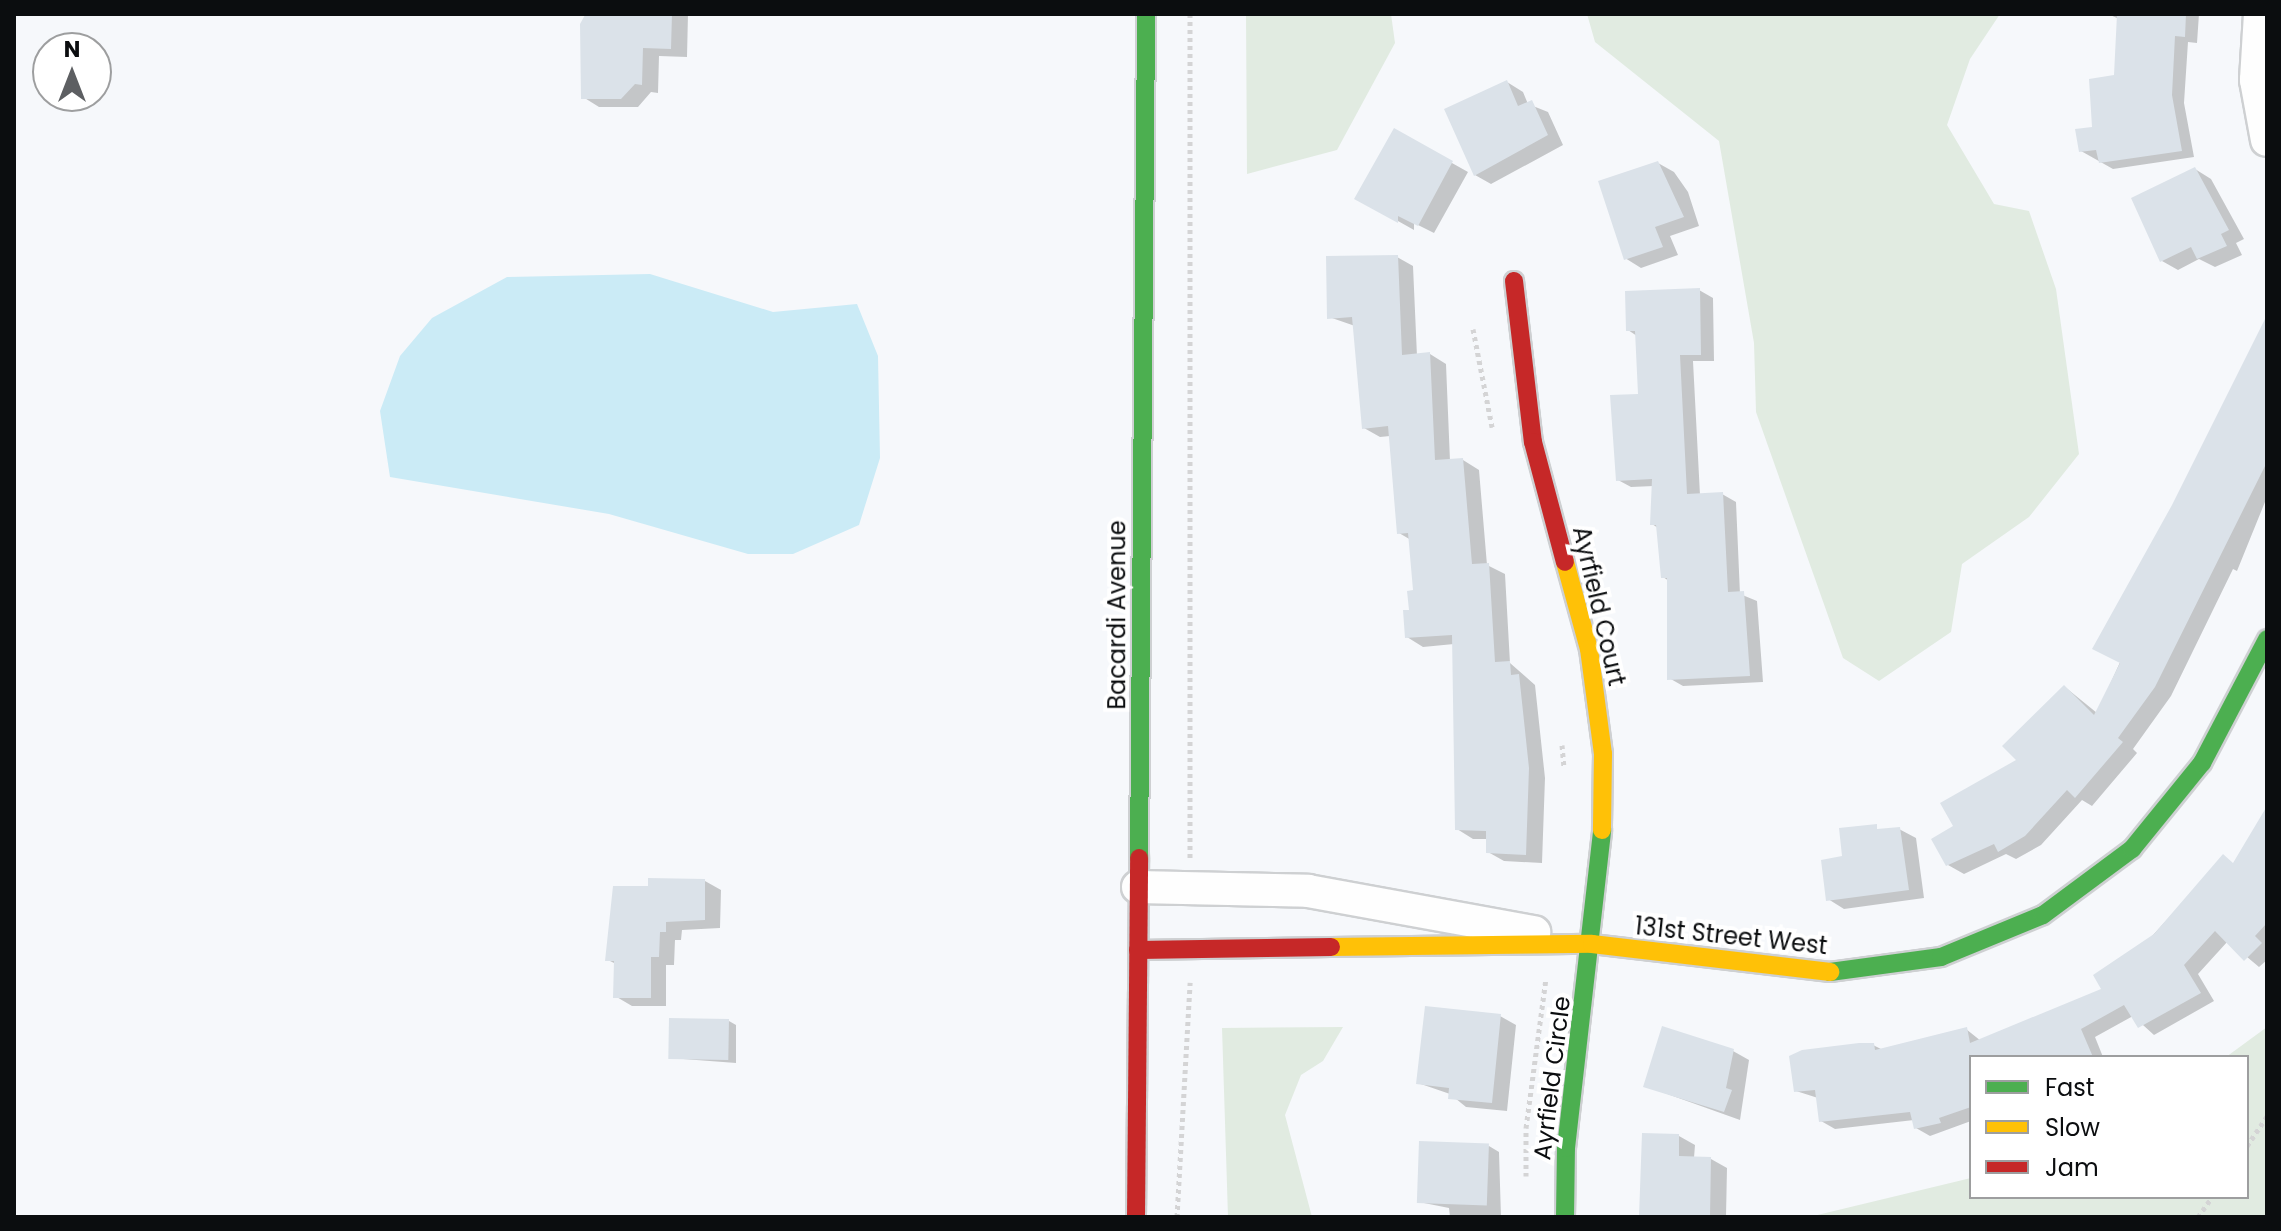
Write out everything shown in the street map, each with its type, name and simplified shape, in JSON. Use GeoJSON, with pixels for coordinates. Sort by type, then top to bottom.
{"type":"FeatureCollection","features":[{"type":"Feature","properties":{"kind":"street","name":"Bacardi Avenue"},"geometry":{"type":"LineString","coordinates":[[1136,1217],[1146,14]]}},
{"type":"Feature","properties":{"kind":"street"},"geometry":{"type":"LineString","coordinates":[[2260,14],[2256,80],[2267,140]]}},
{"type":"Feature","properties":{"kind":"street","name":"Ayrfield Court"},"geometry":{"type":"LineString","coordinates":[[1514,281],[1533,442],[1577,597],[1597,701],[1604,807],[1592,944]]}},
{"type":"Feature","properties":{"kind":"street","name":"131st Street West"},"geometry":{"type":"LineString","coordinates":[[1138,950],[1592,944],[1831,972],[1904,965],[2011,932],[2105,874],[2158,822],[2202,763],[2267,639]]}},
{"type":"Feature","properties":{"kind":"street"},"geometry":{"type":"LineString","coordinates":[[1138,887],[1266,887],[1391,902],[1592,944]]}},
{"type":"Feature","properties":{"kind":"street","name":"Ayrfield Circle"},"geometry":{"type":"LineString","coordinates":[[1565,1217],[1566,1148],[1592,944]]}},
{"type":"Feature","properties":{"kind":"path"},"geometry":{"type":"LineString","coordinates":[[1190,14],[1190,886]]}},
{"type":"Feature","properties":{"kind":"path"},"geometry":{"type":"LineString","coordinates":[[1473,329],[1494,435]]}},
{"type":"Feature","properties":{"kind":"path"},"geometry":{"type":"LineString","coordinates":[[1562,742],[1564,771]]}},
{"type":"Feature","properties":{"kind":"path"},"geometry":{"type":"LineString","coordinates":[[1177,1217],[1191,950]]}},
{"type":"Feature","properties":{"kind":"path"},"geometry":{"type":"LineString","coordinates":[[1526,1187],[1526,1128],[1546,974]]}},
{"type":"Feature","properties":{"kind":"path"},"geometry":{"type":"LineString","coordinates":[[2249,1143],[2267,1116]]}},
{"type":"Feature","properties":{"kind":"path"},"geometry":{"type":"LineString","coordinates":[[2198,1217],[2211,1199]]}},
{"type":"Feature","properties":{"kind":"shaded area"},"geometry":{"type":"Polygon","coordinates":[[[1246,14],[1391,14],[1395,43],[1337,150],[1247,174],[1246,14]]]}},
{"type":"Feature","properties":{"kind":"shaded area"},"geometry":{"type":"Polygon","coordinates":[[[1587,14],[2000,14],[1970,59],[1947,125],[1994,204],[2029,211],[2056,289],[2079,454],[2029,517],[1962,564],[1951,632],[1879,681],[1843,658],[1756,412],[1754,343],[1719,141],[1595,42],[1587,14]]]}},
{"type":"Feature","properties":{"kind":"shaded area"},"geometry":{"type":"Polygon","coordinates":[[[1343,1027],[1323,1061],[1301,1075],[1285,1115],[1312,1217],[1228,1217],[1222,1028],[1343,1027]]]}},
{"type":"Feature","properties":{"kind":"shaded area"},"geometry":{"type":"Polygon","coordinates":[[[2267,1027],[2267,1217],[1809,1217],[1969,1178],[1969,1199],[2249,1199],[2249,1055],[2229,1055],[2267,1027]]]}},
{"type":"Feature","properties":{"kind":"water"},"geometry":{"type":"Polygon","coordinates":[[[650,274],[773,312],[857,304],[878,356],[880,458],[859,525],[793,554],[748,554],[609,514],[390,477],[380,411],[400,356],[432,318],[507,277],[650,274]]]}},
{"type":"Feature","properties":{"kind":"building"},"geometry":{"type":"Polygon","coordinates":[[[672,14],[671,49],[643,48],[642,85],[635,84],[621,99],[581,99],[580,24],[585,15],[672,14]]]}},
{"type":"Feature","properties":{"kind":"building"},"geometry":{"type":"Polygon","coordinates":[[[2117,14],[2186,14],[2185,37],[2175,36],[2172,95],[2182,151],[2099,163],[2096,150],[2079,152],[2075,129],[2092,127],[2089,79],[2114,75],[2117,14]]]}},
{"type":"Feature","properties":{"kind":"building"},"geometry":{"type":"Polygon","coordinates":[[[1507,80],[1518,106],[1532,100],[1548,135],[1474,176],[1444,109],[1507,80]]]}},
{"type":"Feature","properties":{"kind":"building"},"geometry":{"type":"Polygon","coordinates":[[[1394,128],[1453,161],[1418,226],[1398,216],[1398,223],[1354,199],[1394,128]]]}},
{"type":"Feature","properties":{"kind":"building"},"geometry":{"type":"Polygon","coordinates":[[[1658,161],[1684,217],[1655,227],[1663,247],[1624,260],[1598,181],[1658,161]]]}},
{"type":"Feature","properties":{"kind":"building"},"geometry":{"type":"Polygon","coordinates":[[[2195,167],[2229,230],[2221,234],[2227,246],[2197,259],[2191,247],[2160,262],[2131,198],[2195,167]]]}},
{"type":"Feature","properties":{"kind":"building"},"geometry":{"type":"Polygon","coordinates":[[[1398,255],[1402,355],[1430,352],[1435,460],[1463,458],[1472,564],[1489,563],[1495,662],[1510,661],[1511,675],[1519,674],[1529,768],[1526,855],[1486,853],[1486,831],[1455,830],[1452,635],[1405,638],[1403,610],[1409,610],[1407,591],[1413,590],[1408,533],[1397,534],[1388,426],[1362,429],[1352,317],[1327,319],[1326,256],[1398,255]]]}},
{"type":"Feature","properties":{"kind":"building"},"geometry":{"type":"Polygon","coordinates":[[[1700,288],[1701,355],[1680,355],[1687,494],[1723,492],[1728,592],[1744,591],[1750,676],[1667,680],[1667,578],[1661,578],[1656,525],[1650,525],[1652,479],[1616,481],[1610,395],[1638,394],[1635,331],[1626,331],[1625,291],[1700,288]]]}},
{"type":"Feature","properties":{"kind":"building"},"geometry":{"type":"Polygon","coordinates":[[[2267,315],[2267,462],[2155,687],[2118,738],[2123,742],[2075,798],[2067,790],[2025,836],[1998,852],[1994,844],[1946,866],[1931,839],[1953,826],[1940,803],[2016,760],[2002,746],[2064,685],[2094,715],[2120,663],[2092,649],[2172,505],[2267,315]]]}},
{"type":"Feature","properties":{"kind":"building"},"geometry":{"type":"Polygon","coordinates":[[[2267,806],[2267,923],[2255,936],[2262,943],[2244,961],[2215,931],[2184,965],[2201,993],[2138,1028],[2124,1005],[2081,1029],[2092,1055],[1969,1055],[1969,1108],[1939,1118],[1941,1123],[1914,1129],[1910,1112],[1819,1122],[1815,1090],[1794,1092],[1789,1056],[1802,1050],[1874,1043],[1875,1050],[1967,1027],[1970,1043],[2101,989],[2093,975],[2154,934],[2223,854],[2233,863],[2267,806]]]}},
{"type":"Feature","properties":{"kind":"building"},"geometry":{"type":"Polygon","coordinates":[[[1877,824],[1877,829],[1900,827],[1909,890],[1826,901],[1821,860],[1842,856],[1839,828],[1877,824]]]}},
{"type":"Feature","properties":{"kind":"building"},"geometry":{"type":"Polygon","coordinates":[[[648,878],[705,879],[705,920],[666,922],[666,932],[660,932],[659,957],[651,957],[651,998],[613,998],[614,961],[605,961],[613,886],[648,886],[648,878]]]}},
{"type":"Feature","properties":{"kind":"building"},"geometry":{"type":"Polygon","coordinates":[[[1425,1006],[1501,1014],[1492,1103],[1448,1099],[1449,1088],[1416,1084],[1425,1006]]]}},
{"type":"Feature","properties":{"kind":"building"},"geometry":{"type":"Polygon","coordinates":[[[669,1018],[729,1019],[728,1060],[668,1059],[669,1018]]]}},
{"type":"Feature","properties":{"kind":"building"},"geometry":{"type":"Polygon","coordinates":[[[1662,1026],[1734,1049],[1726,1088],[1732,1090],[1724,1112],[1643,1087],[1662,1026]]]}},
{"type":"Feature","properties":{"kind":"building"},"geometry":{"type":"Polygon","coordinates":[[[1642,1133],[1679,1134],[1679,1156],[1711,1157],[1710,1217],[1639,1217],[1642,1133]]]}},
{"type":"Feature","properties":{"kind":"building"},"geometry":{"type":"Polygon","coordinates":[[[1419,1141],[1489,1143],[1487,1205],[1417,1203],[1419,1141]]]}},
{"type":"Feature","properties":{"kind":"traffic: fast"},"geometry":{"type":"LineString","coordinates":[[1139,858],[1146,14]]}},
{"type":"Feature","properties":{"kind":"traffic: fast"},"geometry":{"type":"LineString","coordinates":[[1830,972],[1941,957],[2043,915],[2132,849],[2202,763],[2267,639]]}},
{"type":"Feature","properties":{"kind":"traffic: fast"},"geometry":{"type":"LineString","coordinates":[[1565,1217],[1566,1148],[1602,830]]}},
{"type":"Feature","properties":{"kind":"traffic: slow"},"geometry":{"type":"LineString","coordinates":[[1565,562],[1589,649],[1603,754],[1602,830]]}},
{"type":"Feature","properties":{"kind":"traffic: slow"},"geometry":{"type":"LineString","coordinates":[[1331,947],[1592,944],[1830,972]]}},
{"type":"Feature","properties":{"kind":"traffic: jam"},"geometry":{"type":"LineString","coordinates":[[1514,281],[1533,442],[1565,562]]}},
{"type":"Feature","properties":{"kind":"traffic: jam"},"geometry":{"type":"LineString","coordinates":[[1136,1217],[1139,858]]}},
{"type":"Feature","properties":{"kind":"traffic: jam"},"geometry":{"type":"LineString","coordinates":[[1138,950],[1331,947]]}}]}
